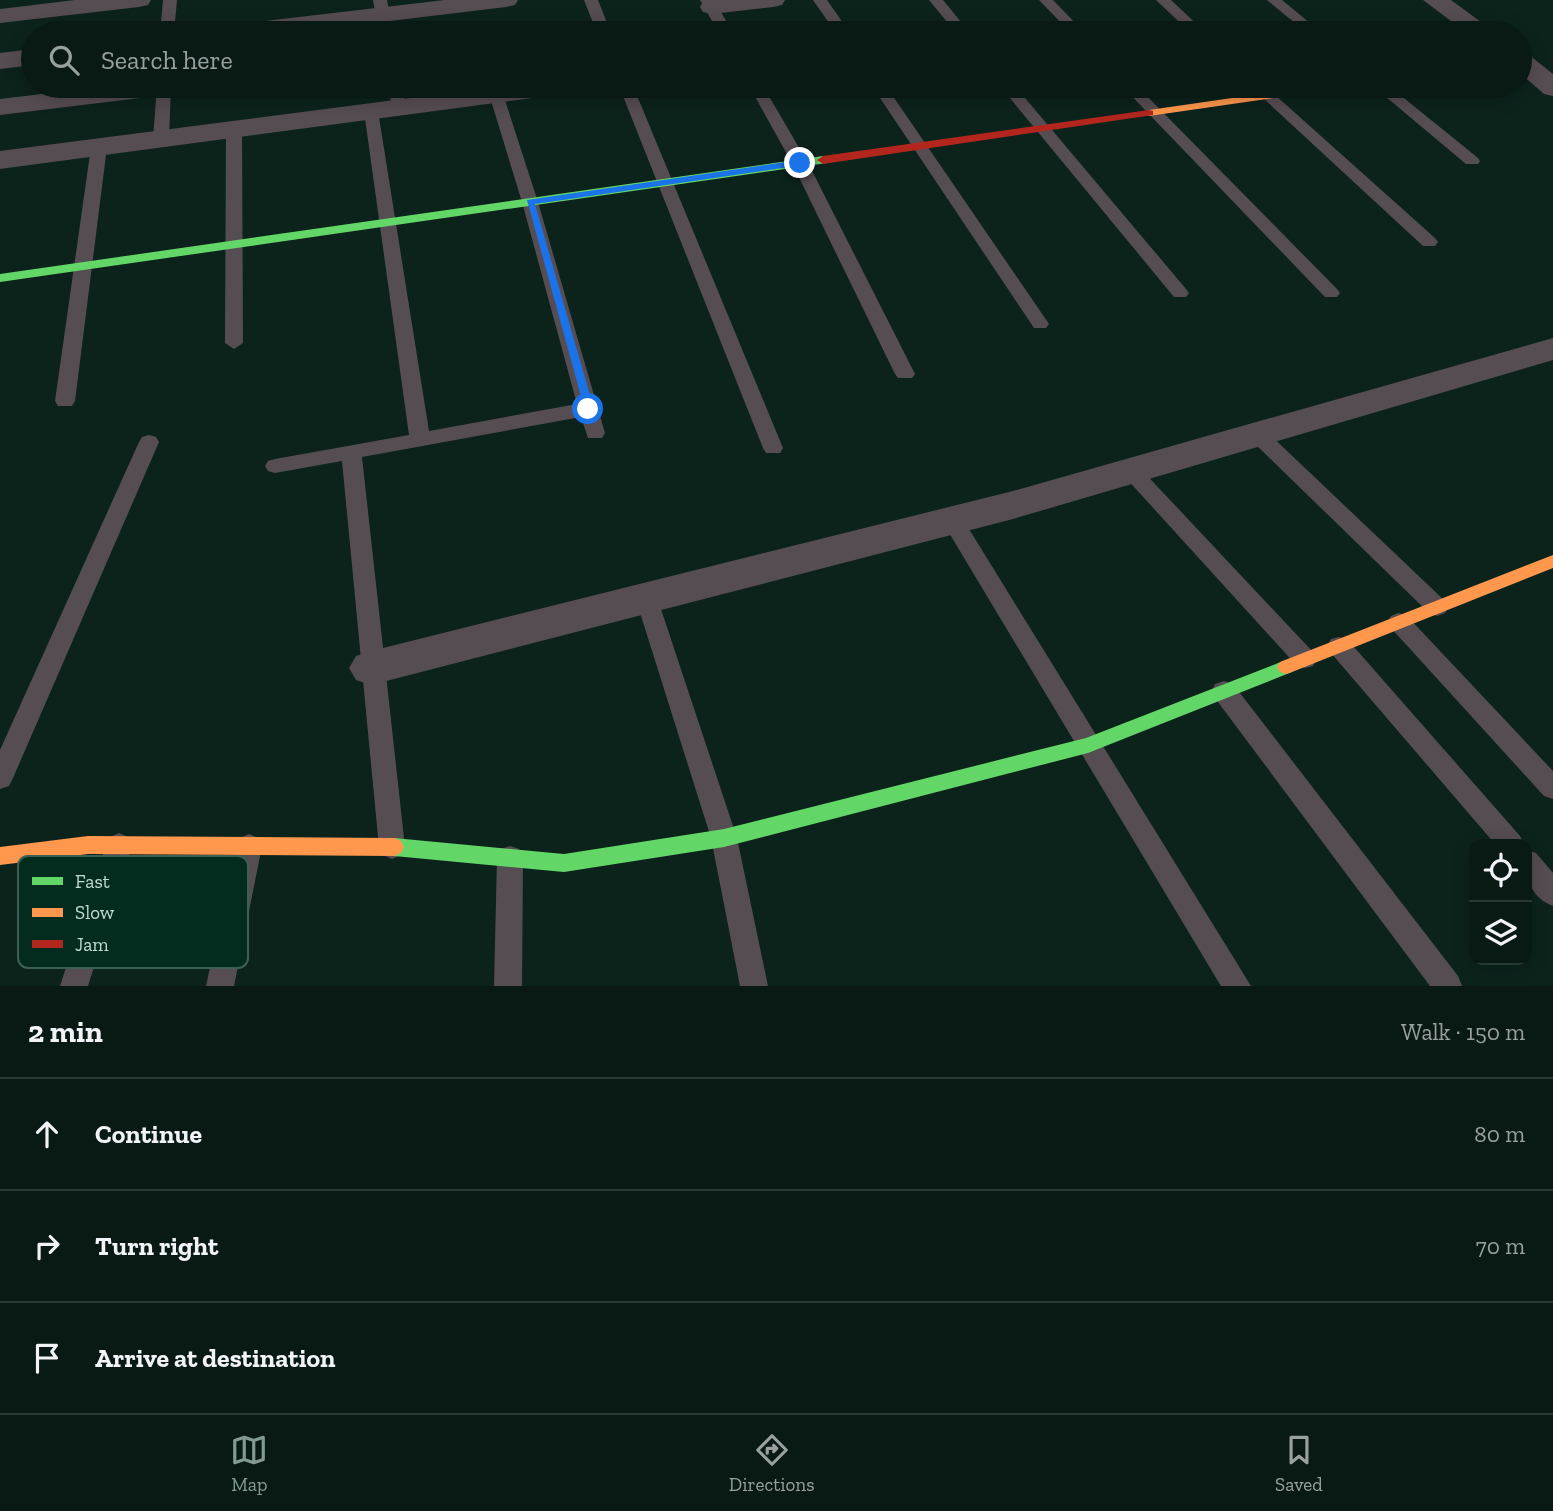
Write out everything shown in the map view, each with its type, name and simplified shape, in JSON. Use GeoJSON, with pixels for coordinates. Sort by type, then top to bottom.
{"type":"FeatureCollection","features":[{"type":"Feature","properties":{"kind":"street"},"geometry":{"type":"LineString","coordinates":[[0,16],[139,0]]}},
{"type":"Feature","properties":{"kind":"street"},"geometry":{"type":"LineString","coordinates":[[338,21],[506,0]]}},
{"type":"Feature","properties":{"kind":"street"},"geometry":{"type":"LineString","coordinates":[[709,4],[773,0]]}},
{"type":"Feature","properties":{"kind":"street"},"geometry":{"type":"LineString","coordinates":[[1435,0],[1466,21]]}},
{"type":"Feature","properties":{"kind":"street"},"geometry":{"type":"LineString","coordinates":[[1532,58],[1553,55]]}},
{"type":"Feature","properties":{"kind":"street"},"geometry":{"type":"LineString","coordinates":[[0,61],[21,58]]}},
{"type":"Feature","properties":{"kind":"street"},"geometry":{"type":"LineString","coordinates":[[1532,70],[1553,88]]}},
{"type":"Feature","properties":{"kind":"street"},"geometry":{"type":"LineString","coordinates":[[0,107],[72,98]]}},
{"type":"Feature","properties":{"kind":"street"},"geometry":{"type":"LineString","coordinates":[[0,160],[370,111],[395,98]]}},
{"type":"Feature","properties":{"kind":"street"},"geometry":{"type":"LineString","coordinates":[[0,278],[1155,112],[1226,98]]}},
{"type":"Feature","properties":{"kind":"street"},"geometry":{"type":"LineString","coordinates":[[372,668],[953,521],[1132,472],[1553,349]]}},
{"type":"Feature","properties":{"kind":"street"},"geometry":{"type":"LineString","coordinates":[[0,856],[88,845],[392,847],[564,863],[724,838],[1088,745],[1437,607],[1551,565]]}},
{"type":"Feature","properties":{"kind":"lane"},"geometry":{"type":"LineString","coordinates":[[168,21],[170,0]]}},
{"type":"Feature","properties":{"kind":"lane"},"geometry":{"type":"LineString","coordinates":[[591,0],[599,21]]}},
{"type":"Feature","properties":{"kind":"lane"},"geometry":{"type":"LineString","coordinates":[[820,0],[835,21]]}},
{"type":"Feature","properties":{"kind":"lane"},"geometry":{"type":"LineString","coordinates":[[936,0],[953,21]]}},
{"type":"Feature","properties":{"kind":"lane"},"geometry":{"type":"LineString","coordinates":[[1046,0],[1066,21]]}},
{"type":"Feature","properties":{"kind":"lane"},"geometry":{"type":"LineString","coordinates":[[1163,0],[1186,21]]}},
{"type":"Feature","properties":{"kind":"lane"},"geometry":{"type":"LineString","coordinates":[[1274,0],[1300,21]]}},
{"type":"Feature","properties":{"kind":"lane"},"geometry":{"type":"LineString","coordinates":[[709,4],[719,21]]}},
{"type":"Feature","properties":{"kind":"lane"},"geometry":{"type":"LineString","coordinates":[[160,139],[165,98]]}},
{"type":"Feature","properties":{"kind":"lane"},"geometry":{"type":"LineString","coordinates":[[497,98],[530,202],[595,433]]}},
{"type":"Feature","properties":{"kind":"lane"},"geometry":{"type":"LineString","coordinates":[[631,98],[773,447]]}},
{"type":"Feature","properties":{"kind":"lane"},"geometry":{"type":"LineString","coordinates":[[763,98],[800,163],[905,374]]}},
{"type":"Feature","properties":{"kind":"lane"},"geometry":{"type":"LineString","coordinates":[[887,98],[1040,324]]}},
{"type":"Feature","properties":{"kind":"lane"},"geometry":{"type":"LineString","coordinates":[[1017,98],[1180,293]]}},
{"type":"Feature","properties":{"kind":"lane"},"geometry":{"type":"LineString","coordinates":[[1141,98],[1331,293]]}},
{"type":"Feature","properties":{"kind":"lane"},"geometry":{"type":"LineString","coordinates":[[1270,98],[1429,242]]}},
{"type":"Feature","properties":{"kind":"lane"},"geometry":{"type":"LineString","coordinates":[[1395,98],[1472,161]]}},
{"type":"Feature","properties":{"kind":"lane"},"geometry":{"type":"LineString","coordinates":[[370,111],[420,439]]}},
{"type":"Feature","properties":{"kind":"lane"},"geometry":{"type":"LineString","coordinates":[[234,129],[234,343]]}},
{"type":"Feature","properties":{"kind":"lane"},"geometry":{"type":"LineString","coordinates":[[65,401],[99,147]]}},
{"type":"Feature","properties":{"kind":"lane"},"geometry":{"type":"LineString","coordinates":[[275,466],[588,409]]}},
{"type":"Feature","properties":{"kind":"lane"},"geometry":{"type":"LineString","coordinates":[[1258,435],[1437,607]]}},
{"type":"Feature","properties":{"kind":"lane"},"geometry":{"type":"LineString","coordinates":[[0,778],[149,442]]}},
{"type":"Feature","properties":{"kind":"lane"},"geometry":{"type":"LineString","coordinates":[[351,451],[392,847]]}},
{"type":"Feature","properties":{"kind":"lane"},"geometry":{"type":"LineString","coordinates":[[1132,472],[1305,659]]}},
{"type":"Feature","properties":{"kind":"lane"},"geometry":{"type":"LineString","coordinates":[[953,521],[1237,986]]}},
{"type":"Feature","properties":{"kind":"lane"},"geometry":{"type":"LineString","coordinates":[[647,600],[724,838],[754,986]]}},
{"type":"Feature","properties":{"kind":"lane"},"geometry":{"type":"LineString","coordinates":[[1399,622],[1553,788]]}},
{"type":"Feature","properties":{"kind":"lane"},"geometry":{"type":"LineString","coordinates":[[1339,646],[1507,839]]}},
{"type":"Feature","properties":{"kind":"lane"},"geometry":{"type":"LineString","coordinates":[[1224,691],[1448,986]]}},
{"type":"Feature","properties":{"kind":"lane"},"geometry":{"type":"LineString","coordinates":[[115,856],[119,845]]}},
{"type":"Feature","properties":{"kind":"lane"},"geometry":{"type":"LineString","coordinates":[[247,856],[249,846]]}},
{"type":"Feature","properties":{"kind":"lane"},"geometry":{"type":"LineString","coordinates":[[508,986],[510,858]]}},
{"type":"Feature","properties":{"kind":"lane"},"geometry":{"type":"LineString","coordinates":[[1532,868],[1553,892]]}},
{"type":"Feature","properties":{"kind":"lane"},"geometry":{"type":"LineString","coordinates":[[74,986],[80,968]]}},
{"type":"Feature","properties":{"kind":"lane"},"geometry":{"type":"LineString","coordinates":[[220,986],[224,968]]}},
{"type":"Feature","properties":{"kind":"traffic: fast"},"geometry":{"type":"LineString","coordinates":[[0,278],[823,160]]}},
{"type":"Feature","properties":{"kind":"traffic: fast"},"geometry":{"type":"LineString","coordinates":[[394,847],[564,863],[724,838],[1088,745],[1286,667]]}},
{"type":"Feature","properties":{"kind":"traffic: slow"},"geometry":{"type":"LineString","coordinates":[[1149,113],[1253,98]]}},
{"type":"Feature","properties":{"kind":"traffic: slow"},"geometry":{"type":"LineString","coordinates":[[1286,667],[1553,561]]}},
{"type":"Feature","properties":{"kind":"traffic: slow"},"geometry":{"type":"LineString","coordinates":[[0,856],[88,845],[394,847]]}},
{"type":"Feature","properties":{"kind":"traffic: jam"},"geometry":{"type":"LineString","coordinates":[[823,160],[1149,113]]}},
{"type":"Feature","properties":{"kind":"route"},"geometry":{"type":"LineString","coordinates":[[588,409],[530,202],[800,163]]}}]}
